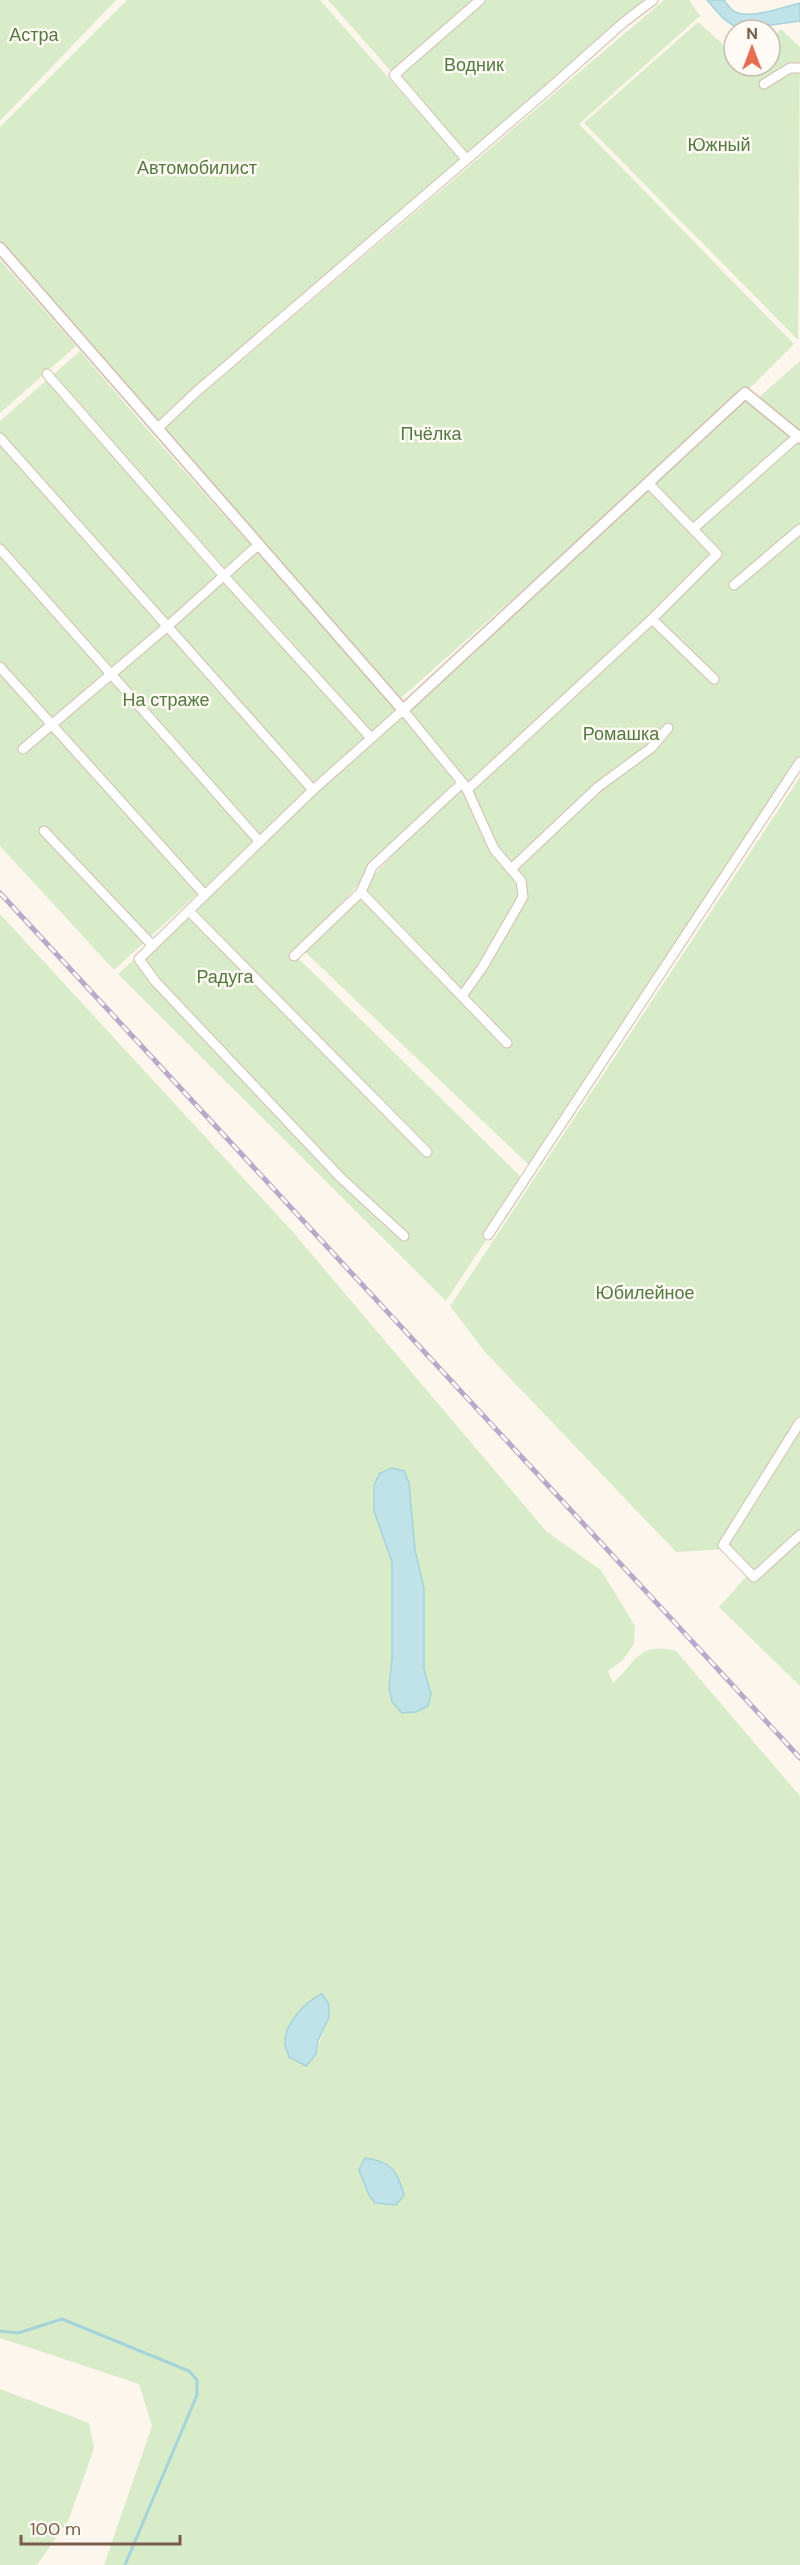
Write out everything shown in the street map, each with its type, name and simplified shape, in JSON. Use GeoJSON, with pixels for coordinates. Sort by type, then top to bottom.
{"type":"FeatureCollection","features":[{"type":"Feature","properties":{"kind":"street"},"geometry":{"type":"LineString","coordinates":[[466,159],[394,75],[480,0]]}},
{"type":"Feature","properties":{"kind":"street"},"geometry":{"type":"LineString","coordinates":[[157,429],[195,393],[624,22],[653,0]]}},
{"type":"Feature","properties":{"kind":"street"},"geometry":{"type":"LineString","coordinates":[[764,84],[790,68],[800,68]]}},
{"type":"Feature","properties":{"kind":"street"},"geometry":{"type":"LineString","coordinates":[[0,248],[403,710],[465,787],[494,849],[521,881],[523,897],[482,968],[462,996]]}},
{"type":"Feature","properties":{"kind":"street"},"geometry":{"type":"LineString","coordinates":[[47,374],[224,576],[371,738]]}},
{"type":"Feature","properties":{"kind":"street"},"geometry":{"type":"LineString","coordinates":[[404,1236],[340,1177],[155,981],[139,960],[313,790],[403,710],[745,393],[799,437],[693,529]]}},
{"type":"Feature","properties":{"kind":"street"},"geometry":{"type":"LineString","coordinates":[[0,438],[313,790]]}},
{"type":"Feature","properties":{"kind":"street"},"geometry":{"type":"LineString","coordinates":[[294,957],[361,892],[372,867],[652,619],[717,554],[648,483]]}},
{"type":"Feature","properties":{"kind":"street"},"geometry":{"type":"LineString","coordinates":[[734,585],[800,529]]}},
{"type":"Feature","properties":{"kind":"street"},"geometry":{"type":"LineString","coordinates":[[23,749],[169,626],[258,545]]}},
{"type":"Feature","properties":{"kind":"street"},"geometry":{"type":"LineString","coordinates":[[0,549],[260,842]]}},
{"type":"Feature","properties":{"kind":"street"},"geometry":{"type":"LineString","coordinates":[[652,619],[714,679]]}},
{"type":"Feature","properties":{"kind":"street"},"geometry":{"type":"LineString","coordinates":[[0,667],[205,895]]}},
{"type":"Feature","properties":{"kind":"street"},"geometry":{"type":"LineString","coordinates":[[511,868],[598,787],[651,748],[668,728]]}},
{"type":"Feature","properties":{"kind":"street"},"geometry":{"type":"LineString","coordinates":[[488,1236],[800,762]]}},
{"type":"Feature","properties":{"kind":"street"},"geometry":{"type":"LineString","coordinates":[[44,831],[153,946]]}},
{"type":"Feature","properties":{"kind":"street"},"geometry":{"type":"LineString","coordinates":[[361,892],[507,1043]]}},
{"type":"Feature","properties":{"kind":"street"},"geometry":{"type":"LineString","coordinates":[[189,911],[427,1152]]}},
{"type":"Feature","properties":{"kind":"street"},"geometry":{"type":"LineString","coordinates":[[800,1422],[723,1545],[754,1577],[800,1535]]}},
{"type":"Feature","properties":{"kind":"green space","name":"Астра"},"geometry":{"type":"Polygon","coordinates":[[[0,0],[116,0],[0,121],[0,0]]]}},
{"type":"Feature","properties":{"kind":"green space","name":"Автомобилист"},"geometry":{"type":"Polygon","coordinates":[[[127,0],[320,0],[460,159],[157,428],[0,244],[0,127],[127,0]]]}},
{"type":"Feature","properties":{"kind":"green space","name":"Водник"},"geometry":{"type":"Polygon","coordinates":[[[328,0],[656,0],[466,156],[328,0]]]}},
{"type":"Feature","properties":{"kind":"green space","name":"Пчёлка"},"geometry":{"type":"Polygon","coordinates":[[[664,0],[689,0],[700,16],[579,124],[794,344],[748,390],[401,698],[160,430],[664,0]]]}},
{"type":"Feature","properties":{"kind":"green space","name":"Южный"},"geometry":{"type":"Polygon","coordinates":[[[698,22],[722,43],[722,78],[782,78],[782,30],[800,47],[798,340],[584,123],[698,22]]]}},
{"type":"Feature","properties":{"kind":"green space"},"geometry":{"type":"Polygon","coordinates":[[[0,260],[76,346],[0,413],[0,260]]]}},
{"type":"Feature","properties":{"kind":"green space","name":"На страже"},"geometry":{"type":"Polygon","coordinates":[[[80,351],[398,711],[114,970],[0,846],[0,421],[80,351]]]}},
{"type":"Feature","properties":{"kind":"green space"},"geometry":{"type":"Polygon","coordinates":[[[800,361],[800,431],[758,398],[800,361]]]}},
{"type":"Feature","properties":{"kind":"green space","name":"Ромашка"},"geometry":{"type":"Polygon","coordinates":[[[743,397],[800,442],[800,764],[531,1167],[303,950],[463,781],[412,727],[455,781],[294,954],[525,1181],[446,1301],[118,974],[743,397]]]}},
{"type":"Feature","properties":{"kind":"green space","name":"Юбилейное"},"geometry":{"type":"Polygon","coordinates":[[[800,777],[800,1686],[719,1607],[753,1569],[729,1549],[676,1552],[485,1352],[450,1306],[800,777]]]}},
{"type":"Feature","properties":{"kind":"green space"},"geometry":{"type":"Polygon","coordinates":[[[0,914],[292,1231],[546,1531],[601,1570],[635,1626],[634,1644],[623,1660],[608,1671],[613,1683],[639,1655],[646,1651],[664,1649],[676,1651],[800,1796],[800,2565],[104,2565],[152,2426],[139,2384],[0,2338],[0,914]],[[392,1468],[380,1473],[374,1485],[374,1498],[392,1562],[392,1658],[389,1688],[431,1694],[424,1669],[424,1588],[392,1468]],[[329,2017],[289,2057],[307,2066],[317,2049],[329,2017]]]}},
{"type":"Feature","properties":{"kind":"green space"},"geometry":{"type":"Polygon","coordinates":[[[0,2389],[89,2423],[94,2448],[68,2521],[37,2565],[0,2565],[0,2389]]]}},
{"type":"Feature","properties":{"kind":"water"},"geometry":{"type":"Polygon","coordinates":[[[707,0],[724,0],[733,11],[744,14],[769,11],[800,3],[800,21],[782,23],[782,18],[724,18],[707,0]]]}},
{"type":"Feature","properties":{"kind":"water"},"geometry":{"type":"Polygon","coordinates":[[[392,1468],[404,1471],[409,1483],[415,1550],[424,1588],[424,1669],[431,1694],[428,1706],[416,1712],[402,1713],[392,1702],[389,1688],[392,1658],[392,1562],[374,1511],[374,1485],[380,1473],[392,1468]]]}},
{"type":"Feature","properties":{"kind":"water"},"geometry":{"type":"Polygon","coordinates":[[[322,1994],[329,2004],[329,2017],[318,2041],[316,2054],[306,2066],[289,2057],[285,2045],[286,2036],[297,2014],[309,2002],[322,1994]]]}},
{"type":"Feature","properties":{"kind":"water"},"geometry":{"type":"Polygon","coordinates":[[[365,2158],[382,2162],[396,2173],[404,2195],[396,2205],[375,2203],[369,2195],[359,2170],[365,2158]]]}},
{"type":"Feature","properties":{"kind":"waterway"},"geometry":{"type":"LineString","coordinates":[[0,2331],[18,2333],[62,2319],[189,2371],[197,2380],[197,2395],[125,2565]]}},
{"type":"Feature","properties":{"kind":"railway"},"geometry":{"type":"LineString","coordinates":[[0,893],[800,1758]]}},
{"type":"Feature","properties":{"kind":"park label","name":"Радуга"},"geometry":{"type":"Point","coordinates":[225,977]}}]}
